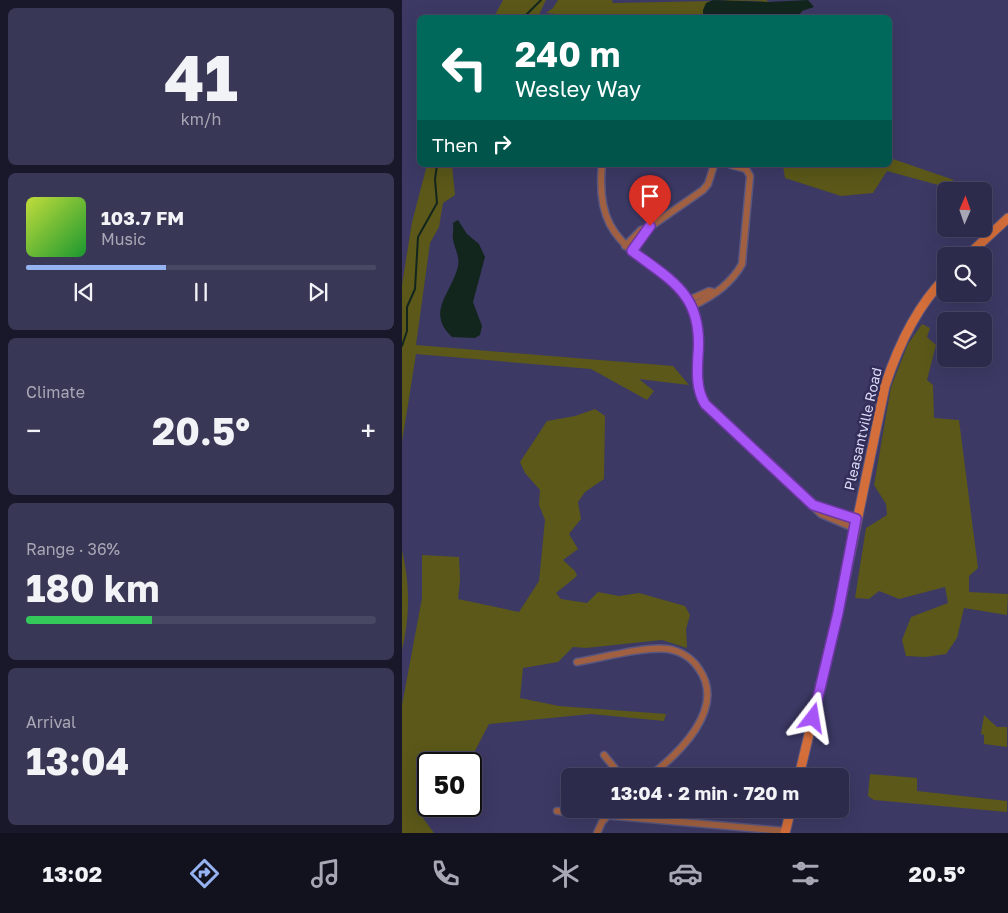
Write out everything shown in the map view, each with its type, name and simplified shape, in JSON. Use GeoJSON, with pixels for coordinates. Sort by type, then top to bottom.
{"type":"FeatureCollection","features":[{"type":"Feature","properties":{"kind":"main road"},"geometry":{"type":"LineString","coordinates":[[977,247],[1008,218]]}},
{"type":"Feature","properties":{"kind":"main road","name":"Pleasantville Road"},"geometry":{"type":"LineString","coordinates":[[801,768],[828,655],[878,411],[891,368],[903,338],[920,308],[937,288]]}},
{"type":"Feature","properties":{"kind":"main road"},"geometry":{"type":"LineString","coordinates":[[785,832],[789,818]]}},
{"type":"Feature","properties":{"kind":"street"},"geometry":{"type":"LineString","coordinates":[[602,167],[600,189],[604,212],[611,228],[625,246],[669,277],[690,303],[699,331],[697,378],[700,393],[705,404],[824,516],[855,523]]}},
{"type":"Feature","properties":{"kind":"street"},"geometry":{"type":"LineString","coordinates":[[632,251],[647,229],[703,190],[708,184],[713,167]]}},
{"type":"Feature","properties":{"kind":"street"},"geometry":{"type":"LineString","coordinates":[[690,303],[710,297],[713,292],[727,284],[742,264],[750,176],[746,169],[739,167]]}},
{"type":"Feature","properties":{"kind":"street"},"geometry":{"type":"LineString","coordinates":[[625,246],[641,230],[647,229]]}},
{"type":"Feature","properties":{"kind":"street"},"geometry":{"type":"LineString","coordinates":[[577,662],[666,649],[683,654],[701,671],[707,687],[704,712],[680,750],[659,768]]}},
{"type":"Feature","properties":{"kind":"street"},"geometry":{"type":"LineString","coordinates":[[604,755],[615,768]]}},
{"type":"Feature","properties":{"kind":"street"},"geometry":{"type":"LineString","coordinates":[[557,812],[561,812]]}},
{"type":"Feature","properties":{"kind":"street"},"geometry":{"type":"LineString","coordinates":[[597,833],[605,818]]}},
{"type":"Feature","properties":{"kind":"street"},"geometry":{"type":"LineString","coordinates":[[628,818],[785,832]]}},
{"type":"Feature","properties":{"kind":"shaded area"},"geometry":{"type":"Polygon","coordinates":[[[503,0],[546,0],[539,15],[495,15],[503,0]]]}},
{"type":"Feature","properties":{"kind":"shaded area"},"geometry":{"type":"Polygon","coordinates":[[[558,0],[612,0],[613,3],[726,1],[703,10],[703,15],[566,15],[546,13],[553,8],[558,0]]]}},
{"type":"Feature","properties":{"kind":"shaded area"},"geometry":{"type":"Polygon","coordinates":[[[713,0],[769,2],[808,0],[814,7],[802,11],[799,15],[703,15],[706,3],[713,0]]]}},
{"type":"Feature","properties":{"kind":"shaded area"},"geometry":{"type":"Polygon","coordinates":[[[766,0],[769,2],[739,1],[766,0]]]}},
{"type":"Feature","properties":{"kind":"shaded area"},"geometry":{"type":"Polygon","coordinates":[[[892,159],[954,180],[950,182],[937,182],[937,185],[887,171],[873,193],[841,196],[785,178],[783,167],[892,167],[892,159]]]}},
{"type":"Feature","properties":{"kind":"shaded area"},"geometry":{"type":"Polygon","coordinates":[[[426,167],[452,167],[455,195],[443,203],[439,227],[430,243],[416,345],[673,366],[689,385],[639,379],[654,391],[647,400],[591,369],[416,354],[402,442],[402,285],[412,222],[426,167]]]}},
{"type":"Feature","properties":{"kind":"shaded area"},"geometry":{"type":"Polygon","coordinates":[[[458,220],[467,234],[479,244],[485,257],[473,302],[482,326],[480,335],[475,338],[452,337],[444,328],[441,319],[440,311],[458,266],[453,223],[458,220]]]}},
{"type":"Feature","properties":{"kind":"shaded area"},"geometry":{"type":"Polygon","coordinates":[[[922,324],[930,328],[927,337],[936,345],[927,380],[933,385],[934,418],[959,420],[978,568],[969,576],[969,592],[1008,594],[1007,615],[964,608],[957,638],[946,654],[925,657],[906,656],[902,640],[911,617],[948,603],[945,587],[899,599],[879,591],[869,599],[855,598],[866,528],[887,515],[886,504],[874,485],[891,387],[908,344],[922,324]]]}},
{"type":"Feature","properties":{"kind":"shaded area"},"geometry":{"type":"Polygon","coordinates":[[[595,409],[605,416],[604,479],[585,492],[578,502],[581,519],[569,534],[578,549],[563,560],[575,571],[577,576],[556,593],[561,599],[587,603],[598,592],[619,596],[639,593],[685,606],[690,615],[686,629],[687,648],[662,640],[586,648],[573,647],[558,662],[523,668],[520,698],[559,706],[666,714],[664,721],[591,714],[489,724],[474,752],[417,752],[417,817],[424,817],[434,833],[402,833],[402,705],[422,598],[422,555],[459,557],[460,580],[458,599],[519,612],[539,581],[545,520],[539,505],[540,490],[525,473],[520,462],[547,421],[575,416],[595,409]]]}},
{"type":"Feature","properties":{"kind":"shaded area"},"geometry":{"type":"Polygon","coordinates":[[[402,550],[408,600],[402,650],[402,550]]]}},
{"type":"Feature","properties":{"kind":"shaded area"},"geometry":{"type":"Polygon","coordinates":[[[984,715],[997,727],[1007,727],[1007,747],[984,744],[984,735],[981,734],[984,715]]]}},
{"type":"Feature","properties":{"kind":"shaded area"},"geometry":{"type":"Polygon","coordinates":[[[870,774],[917,778],[917,791],[1007,801],[1007,812],[874,800],[868,796],[870,774]]]}},
{"type":"Feature","properties":{"kind":"waterway"},"geometry":{"type":"LineString","coordinates":[[526,15],[541,0]]}},
{"type":"Feature","properties":{"kind":"waterway"},"geometry":{"type":"LineString","coordinates":[[402,346],[407,331],[407,307],[415,289],[418,237],[437,203],[435,179],[437,167]]}},
{"type":"Feature","properties":{"kind":"route"},"geometry":{"type":"LineString","coordinates":[[650,226],[632,251],[676,283],[692,306],[699,331],[697,378],[700,393],[705,404],[813,505],[856,519],[838,613],[813,718]]}}]}
